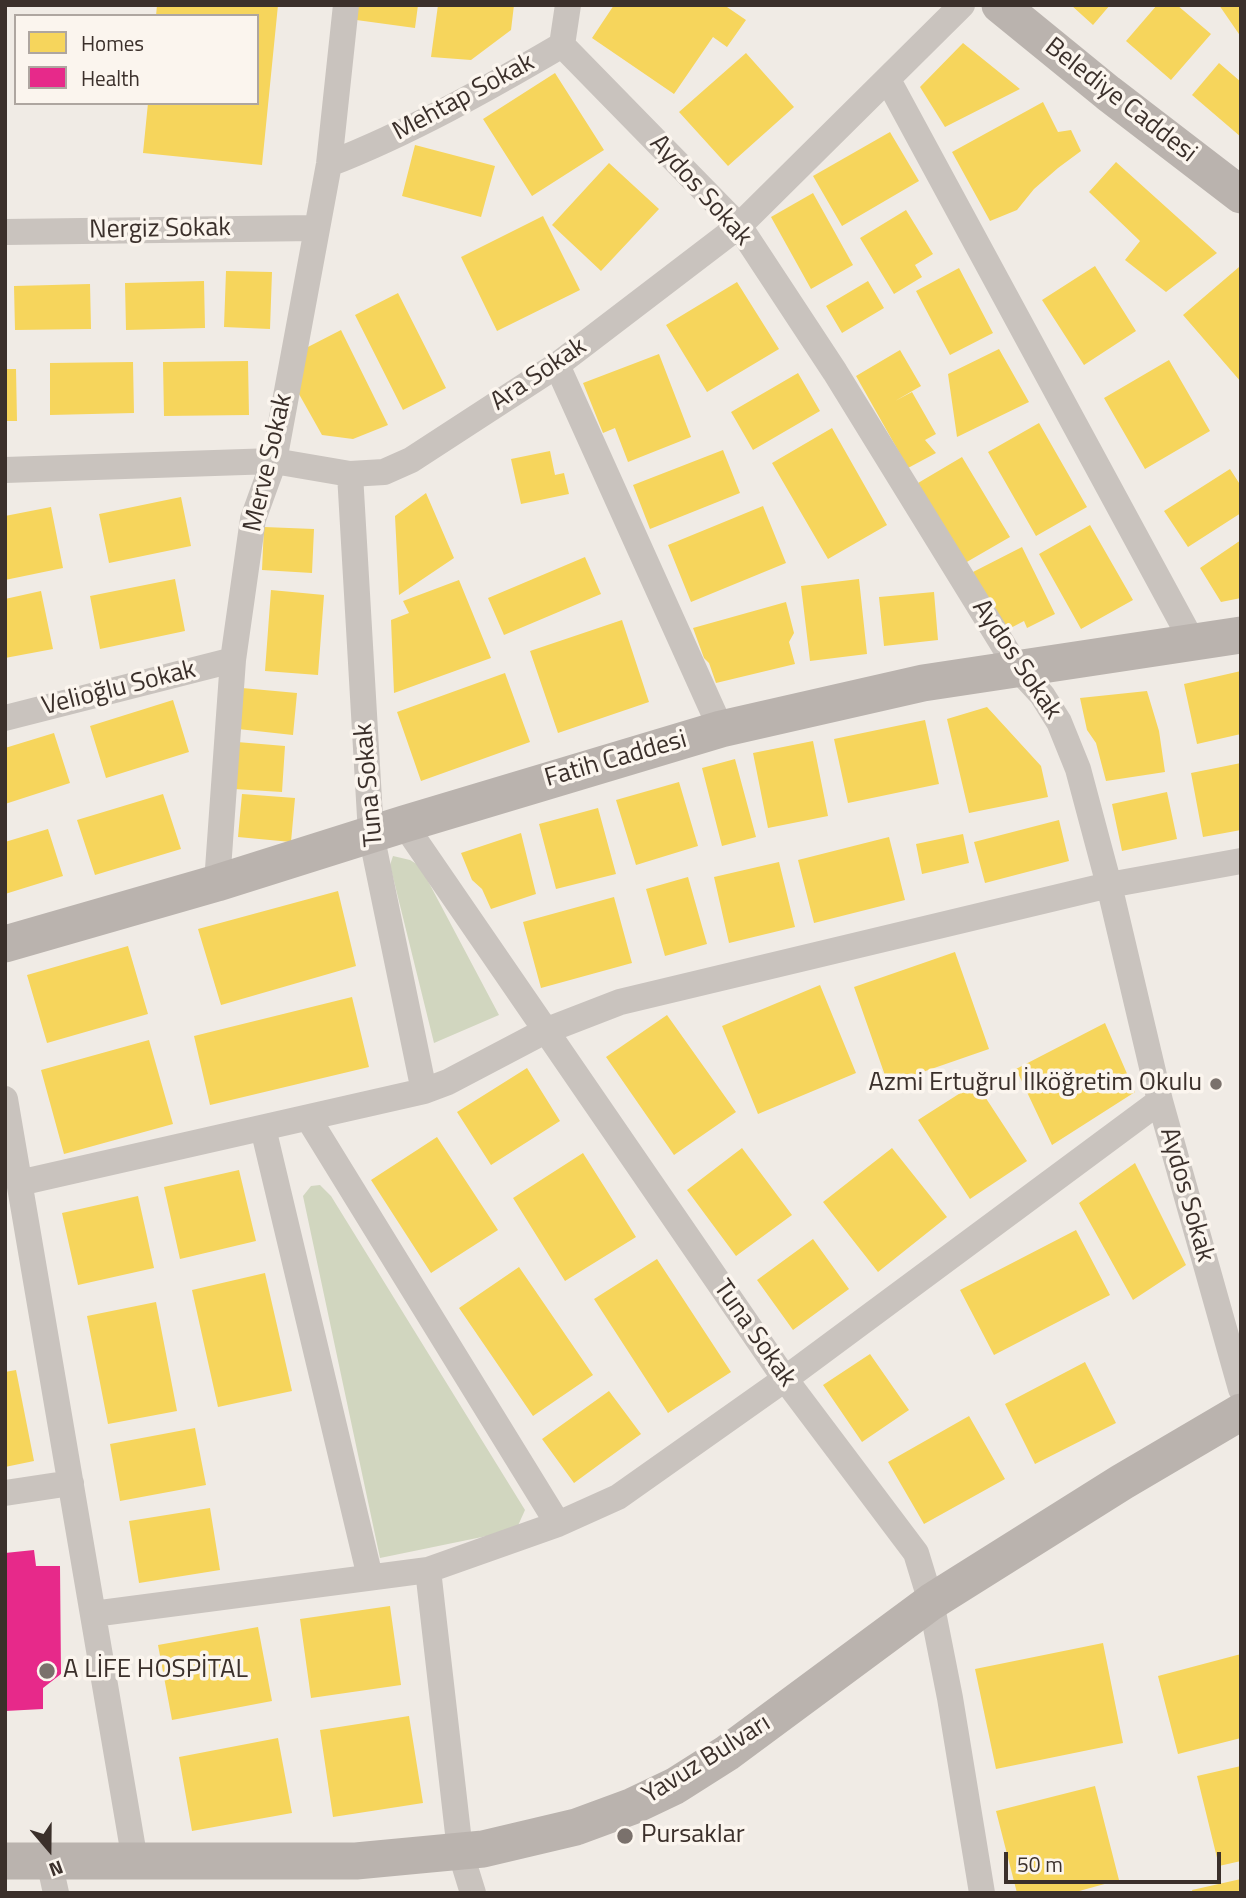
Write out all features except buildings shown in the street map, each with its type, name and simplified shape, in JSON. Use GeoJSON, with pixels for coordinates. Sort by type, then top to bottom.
{"type":"FeatureCollection","features":[{"type":"Feature","properties":{"kind":"street","name":"Merve Sokak"},"geometry":{"type":"LineString","coordinates":[[217,883],[233,660],[253,519],[274,461],[328,164],[346,5]]}},
{"type":"Feature","properties":{"kind":"street","name":"Mehtap Sokak"},"geometry":{"type":"LineString","coordinates":[[328,164],[394,136],[562,45],[568,5]]}},
{"type":"Feature","properties":{"kind":"street","name":"Ara Sokak"},"geometry":{"type":"LineString","coordinates":[[5,470],[274,461],[350,474],[384,472],[411,460],[557,365],[739,226],[962,5]]}},
{"type":"Feature","properties":{"kind":"street","name":"Belediye Caddesi"},"geometry":{"type":"LineString","coordinates":[[1000,5],[1108,93],[1241,195]]}},
{"type":"Feature","properties":{"kind":"street","name":"Aydos Sokak"},"geometry":{"type":"LineString","coordinates":[[562,45],[739,226],[835,372],[1018,670],[1042,695],[1059,722],[1078,769],[1109,885],[1160,1101],[1241,1389]]}},
{"type":"Feature","properties":{"kind":"street"},"geometry":{"type":"LineString","coordinates":[[888,80],[1192,641]]}},
{"type":"Feature","properties":{"kind":"street","name":"Nergiz Sokak"},"geometry":{"type":"LineString","coordinates":[[5,232],[315,228]]}},
{"type":"Feature","properties":{"kind":"street"},"geometry":{"type":"LineString","coordinates":[[557,365],[721,729]]}},
{"type":"Feature","properties":{"kind":"street","name":"Tuna Sokak"},"geometry":{"type":"LineString","coordinates":[[350,474],[388,829],[424,1091]]}},
{"type":"Feature","properties":{"kind":"street","name":"Fatih Caddesi"},"geometry":{"type":"LineString","coordinates":[[5,944],[217,883],[721,729],[923,683],[1241,635]]}},
{"type":"Feature","properties":{"kind":"street","name":"Velioğlu Sokak"},"geometry":{"type":"LineString","coordinates":[[5,718],[233,660]]}},
{"type":"Feature","properties":{"kind":"street","name":"Tuna Sokak"},"geometry":{"type":"LineString","coordinates":[[388,829],[545,1031],[785,1379],[916,1553],[931,1602],[950,1698],[982,1893]]}},
{"type":"Feature","properties":{"kind":"street"},"geometry":{"type":"LineString","coordinates":[[19,1183],[424,1091],[448,1082],[545,1031],[620,1002],[1109,885],[1241,861]]}},
{"type":"Feature","properties":{"kind":"street"},"geometry":{"type":"LineString","coordinates":[[5,1100],[19,1183],[16,1226],[71,1483],[135,1861]]}},
{"type":"Feature","properties":{"kind":"street"},"geometry":{"type":"LineString","coordinates":[[93,1614],[428,1570],[558,1524],[618,1497],[785,1379],[1160,1101]]}},
{"type":"Feature","properties":{"kind":"street"},"geometry":{"type":"LineString","coordinates":[[308,1118],[558,1524]]}},
{"type":"Feature","properties":{"kind":"street"},"geometry":{"type":"LineString","coordinates":[[263,1128],[370,1577]]}},
{"type":"Feature","properties":{"kind":"street","name":"Yavuz Bulvarı"},"geometry":{"type":"LineString","coordinates":[[5,1861],[52,1877],[135,1861],[356,1861],[482,1849],[576,1827],[633,1806],[675,1786],[727,1753],[931,1602],[1122,1482],[1241,1412]]}},
{"type":"Feature","properties":{"kind":"street"},"geometry":{"type":"LineString","coordinates":[[5,1493],[71,1483]]}},
{"type":"Feature","properties":{"kind":"street"},"geometry":{"type":"LineString","coordinates":[[428,1570],[460,1851],[473,1893]]}},
{"type":"Feature","properties":{"kind":"green space"},"geometry":{"type":"Polygon","coordinates":[[[393,856],[410,860],[420,866],[499,1015],[434,1043],[390,865],[393,856]]]}},
{"type":"Feature","properties":{"kind":"green space"},"geometry":{"type":"Polygon","coordinates":[[[320,1185],[331,1196],[525,1510],[516,1530],[380,1558],[303,1196],[311,1186],[320,1185]]]}},
{"type":"Feature","properties":{"kind":"place","name":"Azmi Ertuğrul İlköğretim Okulu"},"geometry":{"type":"Point","coordinates":[1216,1084]}},
{"type":"Feature","properties":{"kind":"place","name":"A LİFE HOSPİTAL"},"geometry":{"type":"Point","coordinates":[47,1671]}},
{"type":"Feature","properties":{"kind":"place","name":"Pursaklar"},"geometry":{"type":"Point","coordinates":[625,1836]}}]}
